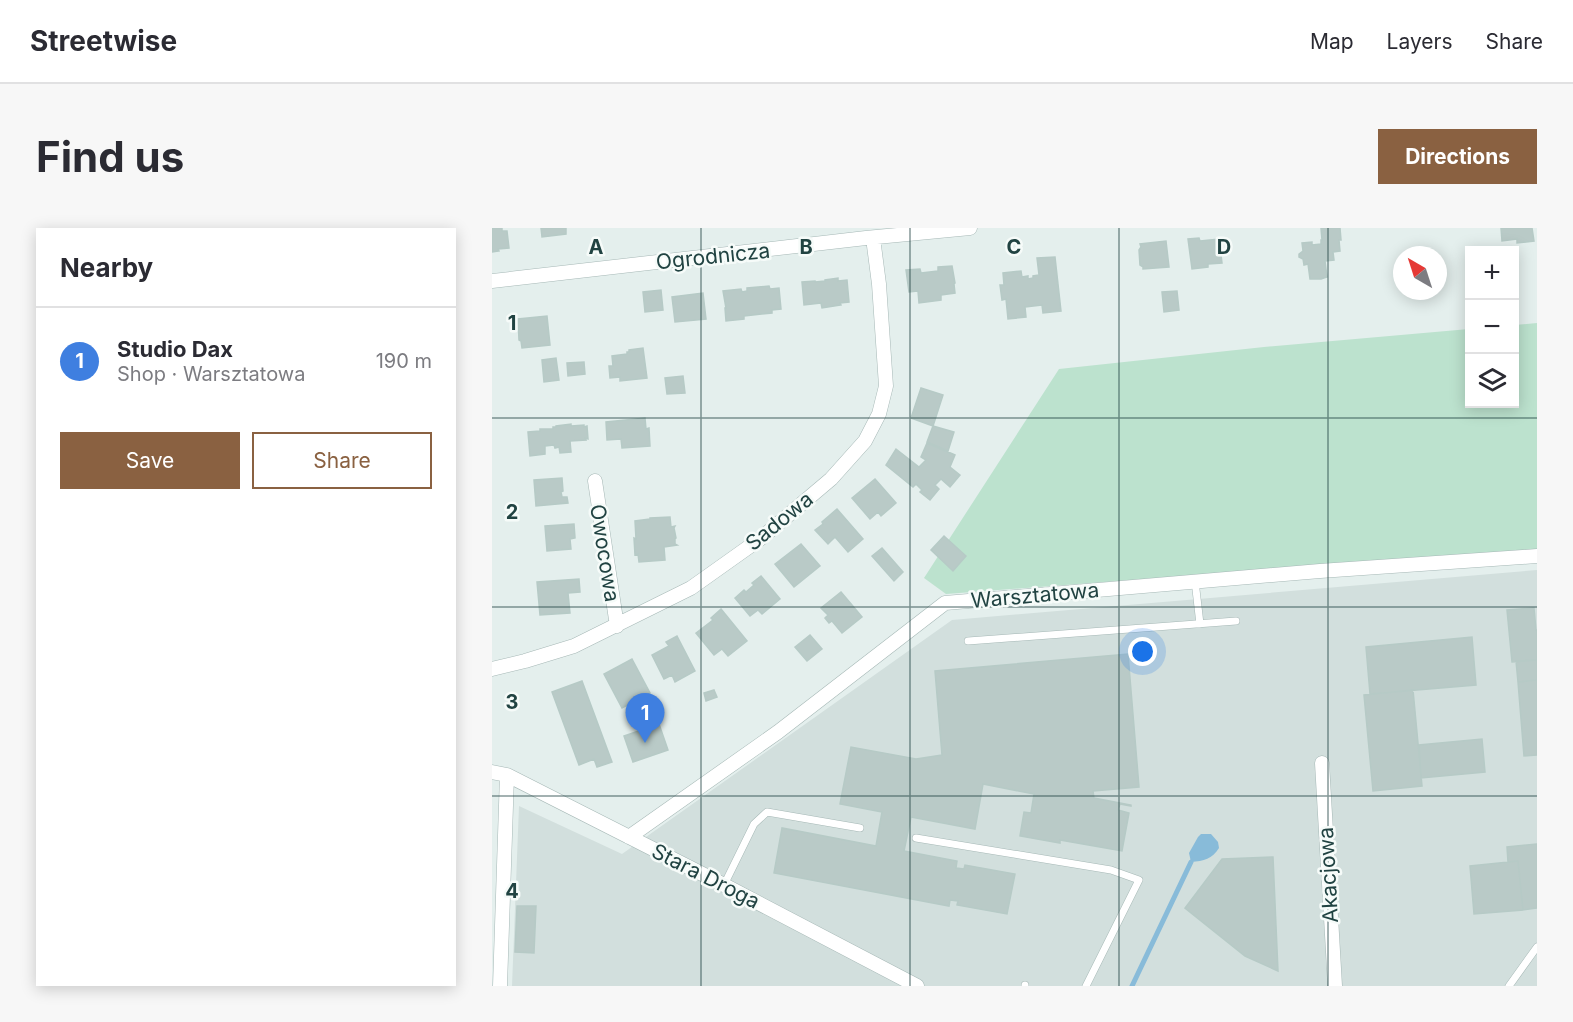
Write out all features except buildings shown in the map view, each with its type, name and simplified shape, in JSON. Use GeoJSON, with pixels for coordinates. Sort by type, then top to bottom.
{"type":"FeatureCollection","features":[{"type":"Feature","properties":{"kind":"street","name":"Ogrodnicza"},"geometry":{"type":"LineString","coordinates":[[492,281],[868,235],[970,228]]}},
{"type":"Feature","properties":{"kind":"street","name":"Sadowa"},"geometry":{"type":"LineString","coordinates":[[492,669],[574,646],[691,588],[760,539],[831,479],[865,441],[879,414],[886,386],[879,284],[868,235]]}},
{"type":"Feature","properties":{"kind":"street","name":"Owocowa"},"geometry":{"type":"LineString","coordinates":[[595,481],[617,626]]}},
{"type":"Feature","properties":{"kind":"street","name":"Warsztatowa"},"geometry":{"type":"LineString","coordinates":[[629,837],[778,732],[945,603],[1331,570],[1537,556]]}},
{"type":"Feature","properties":{"kind":"street","name":"Akacjowa"},"geometry":{"type":"LineString","coordinates":[[1322,763],[1335,986]]}},
{"type":"Feature","properties":{"kind":"street","name":"Stara Droga"},"geometry":{"type":"LineString","coordinates":[[492,771],[507,775],[917,986]]}},
{"type":"Feature","properties":{"kind":"street"},"geometry":{"type":"LineString","coordinates":[[500,986],[507,775]]}},
{"type":"Feature","properties":{"kind":"lane"},"geometry":{"type":"LineString","coordinates":[[1195,581],[1200,624]]}},
{"type":"Feature","properties":{"kind":"lane"},"geometry":{"type":"LineString","coordinates":[[969,641],[1236,621]]}},
{"type":"Feature","properties":{"kind":"lane"},"geometry":{"type":"LineString","coordinates":[[724,885],[754,824],[767,812],[860,828]]}},
{"type":"Feature","properties":{"kind":"lane"},"geometry":{"type":"LineString","coordinates":[[916,838],[1111,870],[1139,880],[1086,986]]}},
{"type":"Feature","properties":{"kind":"lane"},"geometry":{"type":"LineString","coordinates":[[1509,986],[1537,947]]}},
{"type":"Feature","properties":{"kind":"shaded area"},"geometry":{"type":"Polygon","coordinates":[[[1537,570],[1537,986],[512,986],[519,806],[622,854],[952,620],[1537,570]]]}},
{"type":"Feature","properties":{"kind":"green space"},"geometry":{"type":"Polygon","coordinates":[[[1537,323],[1537,549],[946,594],[924,578],[1059,369],[1264,347],[1465,329],[1465,408],[1519,408],[1519,325],[1537,323]]]}},
{"type":"Feature","properties":{"kind":"water"},"geometry":{"type":"Polygon","coordinates":[[[1201,834],[1211,834],[1218,842],[1219,848],[1207,859],[1191,862],[1189,853],[1201,834]]]}},
{"type":"Feature","properties":{"kind":"waterway"},"geometry":{"type":"LineString","coordinates":[[1132,986],[1191,862]]}},
{"type":"Feature","properties":{"kind":"place","name":"Studio Dax"},"geometry":{"type":"Point","coordinates":[645,743]}}]}
